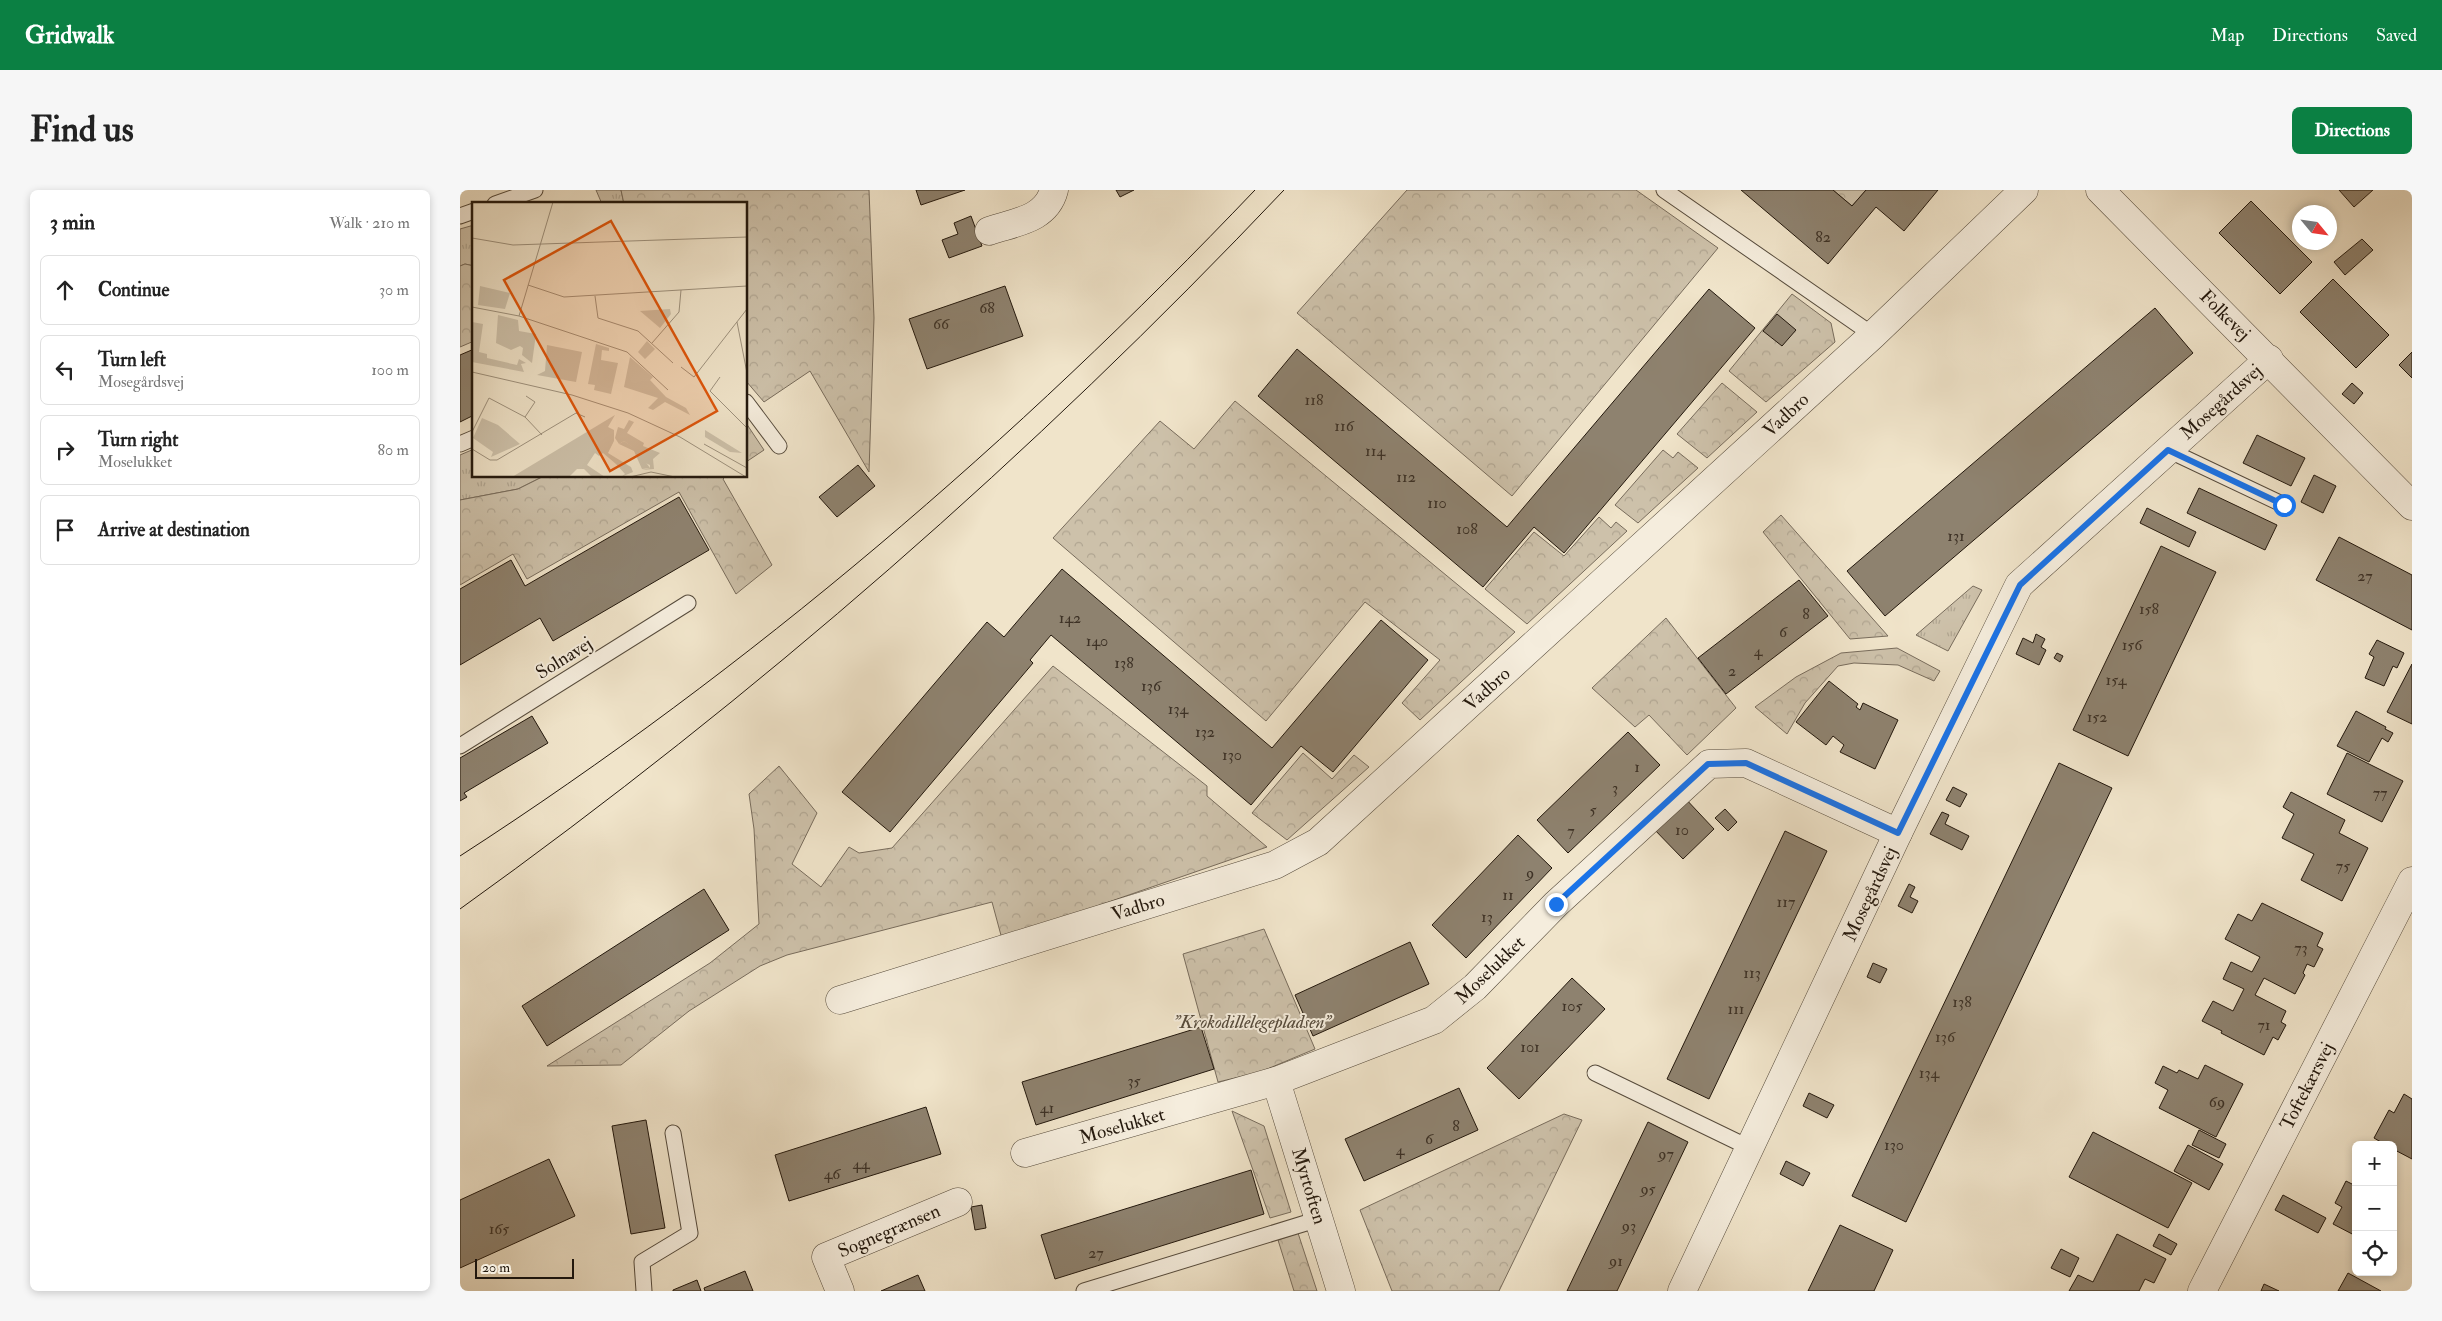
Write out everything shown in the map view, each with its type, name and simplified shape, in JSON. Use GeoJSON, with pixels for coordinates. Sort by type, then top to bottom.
{"type":"FeatureCollection","features":[{"type":"Feature","properties":{"kind":"street"},"geometry":{"type":"LineString","coordinates":[[989,231],[1038,215],[1050,202],[1054,190]]}},
{"type":"Feature","properties":{"kind":"street","name":"Vadbro"},"geometry":{"type":"LineString","coordinates":[[840,1000],[1274,865],[1318,842],[1873,335],[2024,190]]}},
{"type":"Feature","properties":{"kind":"street","name":"Folkevej"},"geometry":{"type":"LineString","coordinates":[[2100,190],[2269,359],[2412,506]]}},
{"type":"Feature","properties":{"kind":"street","name":"Mosegårdsvej"},"geometry":{"type":"LineString","coordinates":[[1682,1291],[1898,833],[2020,585],[2269,359]]}},
{"type":"Feature","properties":{"kind":"street","name":"Moselukket"},"geometry":{"type":"LineString","coordinates":[[1025,1154],[1276,1081],[1434,1020],[1476,987],[1556,904],[1708,764],[1746,763],[1898,833]]}},
{"type":"Feature","properties":{"kind":"street","name":"Toftekærsvej"},"geometry":{"type":"LineString","coordinates":[[2202,1291],[2412,881]]}},
{"type":"Feature","properties":{"kind":"street","name":"Myrtoften"},"geometry":{"type":"LineString","coordinates":[[1276,1081],[1341,1291]]}},
{"type":"Feature","properties":{"kind":"street","name":"Sognegrænsen"},"geometry":{"type":"LineString","coordinates":[[840,1291],[826,1257],[958,1202]]}},
{"type":"Feature","properties":{"kind":"lane"},"geometry":{"type":"LineString","coordinates":[[501,202],[535,190]]}},
{"type":"Feature","properties":{"kind":"lane"},"geometry":{"type":"LineString","coordinates":[[1664,190],[1873,335]]}},
{"type":"Feature","properties":{"kind":"lane"},"geometry":{"type":"LineString","coordinates":[[460,216],[472,212]]}},
{"type":"Feature","properties":{"kind":"lane"},"geometry":{"type":"LineString","coordinates":[[748,405],[779,446]]}},
{"type":"Feature","properties":{"kind":"lane"},"geometry":{"type":"LineString","coordinates":[[460,444],[472,439]]}},
{"type":"Feature","properties":{"kind":"lane"},"geometry":{"type":"LineString","coordinates":[[2168,450],[2284,505]]}},
{"type":"Feature","properties":{"kind":"lane","name":"Solnavej"},"geometry":{"type":"LineString","coordinates":[[460,746],[688,604]]}},
{"type":"Feature","properties":{"kind":"lane"},"geometry":{"type":"LineString","coordinates":[[1595,1072],[1750,1148]]}},
{"type":"Feature","properties":{"kind":"lane"},"geometry":{"type":"LineString","coordinates":[[644,1291],[642,1262],[690,1234],[673,1133]]}},
{"type":"Feature","properties":{"kind":"lane"},"geometry":{"type":"LineString","coordinates":[[1084,1291],[1319,1219]]}},
{"type":"Feature","properties":{"kind":"green space"},"geometry":{"type":"Polygon","coordinates":[[[596,190],[621,190],[624,202],[601,202],[596,190]]]}},
{"type":"Feature","properties":{"kind":"green space"},"geometry":{"type":"Polygon","coordinates":[[[621,190],[869,190],[874,318],[869,472],[810,371],[764,402],[748,383],[748,202],[624,202],[621,190]]]}},
{"type":"Feature","properties":{"kind":"green space"},"geometry":{"type":"Polygon","coordinates":[[[1407,190],[1636,190],[1718,248],[1512,496],[1297,313],[1407,190]]]}},
{"type":"Feature","properties":{"kind":"green space"},"geometry":{"type":"Polygon","coordinates":[[[1833,190],[1866,190],[1852,206],[1833,190]]]}},
{"type":"Feature","properties":{"kind":"green space"},"geometry":{"type":"Polygon","coordinates":[[[472,226],[472,266],[465,264],[460,266],[460,229],[472,226]]]}},
{"type":"Feature","properties":{"kind":"green space"},"geometry":{"type":"Polygon","coordinates":[[[465,264],[472,266],[472,342],[460,347],[460,266],[465,264]]]}},
{"type":"Feature","properties":{"kind":"green space"},"geometry":{"type":"Polygon","coordinates":[[[1792,294],[1831,323],[1835,342],[1766,402],[1729,371],[1792,294]]]}},
{"type":"Feature","properties":{"kind":"green space"},"geometry":{"type":"Polygon","coordinates":[[[1722,383],[1757,412],[1707,458],[1677,434],[1722,383]]]}},
{"type":"Feature","properties":{"kind":"green space"},"geometry":{"type":"Polygon","coordinates":[[[1235,401],[1515,632],[1420,720],[1402,703],[1440,660],[1365,602],[1266,721],[1053,538],[1160,421],[1194,449],[1235,401]]]}},
{"type":"Feature","properties":{"kind":"green space"},"geometry":{"type":"Polygon","coordinates":[[[748,426],[764,450],[748,461],[748,426]]]}},
{"type":"Feature","properties":{"kind":"green space"},"geometry":{"type":"Polygon","coordinates":[[[472,450],[472,478],[540,478],[518,489],[460,500],[460,455],[472,450]]]}},
{"type":"Feature","properties":{"kind":"green space"},"geometry":{"type":"Polygon","coordinates":[[[1663,450],[1673,458],[1678,452],[1698,468],[1638,523],[1615,505],[1663,450]]]}},
{"type":"Feature","properties":{"kind":"green space"},"geometry":{"type":"Polygon","coordinates":[[[540,478],[724,478],[772,565],[736,594],[679,492],[527,579],[513,554],[460,585],[460,500],[518,489],[540,478]]]}},
{"type":"Feature","properties":{"kind":"green space"},"geometry":{"type":"Polygon","coordinates":[[[1781,515],[1888,636],[1850,639],[1763,532],[1781,515]]]}},
{"type":"Feature","properties":{"kind":"green space"},"geometry":{"type":"Polygon","coordinates":[[[1599,517],[1611,528],[1616,522],[1627,531],[1527,624],[1485,589],[1534,532],[1564,556],[1599,517]]]}},
{"type":"Feature","properties":{"kind":"green space"},"geometry":{"type":"Polygon","coordinates":[[[1973,586],[1982,590],[1948,651],[1916,635],[1973,586]]]}},
{"type":"Feature","properties":{"kind":"green space"},"geometry":{"type":"Polygon","coordinates":[[[1666,618],[1736,708],[1687,755],[1649,715],[1635,727],[1592,688],[1666,618]]]}},
{"type":"Feature","properties":{"kind":"green space"},"geometry":{"type":"Polygon","coordinates":[[[1897,648],[1940,671],[1934,681],[1898,665],[1854,663],[1838,666],[1805,703],[1787,734],[1755,707],[1796,677],[1841,653],[1897,648]]]}},
{"type":"Feature","properties":{"kind":"green space"},"geometry":{"type":"Polygon","coordinates":[[[1053,666],[1207,786],[1207,796],[1267,847],[1002,939],[992,902],[787,955],[760,966],[689,1011],[621,1065],[547,1066],[710,963],[759,924],[754,829],[749,794],[779,766],[817,813],[792,864],[821,887],[849,847],[859,853],[892,848],[1053,666]]]}},
{"type":"Feature","properties":{"kind":"green space"},"geometry":{"type":"Polygon","coordinates":[[[1303,753],[1332,779],[1354,755],[1369,767],[1287,840],[1252,813],[1303,753]]]}},
{"type":"Feature","properties":{"kind":"green space","name":"\"Krokodillelegepladsen\""},"geometry":{"type":"Polygon","coordinates":[[[1264,929],[1315,1049],[1260,1072],[1218,1082],[1183,954],[1264,929]]]}},
{"type":"Feature","properties":{"kind":"green space"},"geometry":{"type":"Polygon","coordinates":[[[1232,1111],[1264,1126],[1291,1212],[1270,1218],[1232,1111]]]}},
{"type":"Feature","properties":{"kind":"green space"},"geometry":{"type":"Polygon","coordinates":[[[1564,1114],[1582,1120],[1499,1291],[1392,1291],[1360,1210],[1564,1114]]]}},
{"type":"Feature","properties":{"kind":"green space"},"geometry":{"type":"Polygon","coordinates":[[[1298,1233],[1317,1291],[1294,1291],[1278,1240],[1298,1233]]]}},
{"type":"Feature","properties":{"kind":"building"},"geometry":{"type":"Polygon","coordinates":[[[916,190],[965,190],[921,205],[916,190]]]}},
{"type":"Feature","properties":{"kind":"building"},"geometry":{"type":"Polygon","coordinates":[[[1116,190],[1134,190],[1120,197],[1116,190]]]}},
{"type":"Feature","properties":{"kind":"building"},"geometry":{"type":"Polygon","coordinates":[[[1741,190],[1833,190],[1852,206],[1866,190],[1938,190],[1904,231],[1876,207],[1828,264],[1741,190]]]}},
{"type":"Feature","properties":{"kind":"building"},"geometry":{"type":"Polygon","coordinates":[[[2339,190],[2373,190],[2354,207],[2339,190]]]}},
{"type":"Feature","properties":{"kind":"building"},"geometry":{"type":"Polygon","coordinates":[[[2251,201],[2292,242],[2292,250],[2300,250],[2312,262],[2280,294],[2219,233],[2251,201]]]}},
{"type":"Feature","properties":{"kind":"building"},"geometry":{"type":"Polygon","coordinates":[[[971,216],[982,246],[949,258],[942,240],[958,234],[954,223],[971,216]]]}},
{"type":"Feature","properties":{"kind":"building"},"geometry":{"type":"Polygon","coordinates":[[[2362,239],[2373,250],[2345,275],[2334,262],[2362,239]]]}},
{"type":"Feature","properties":{"kind":"building"},"geometry":{"type":"Polygon","coordinates":[[[2333,279],[2389,335],[2356,368],[2300,312],[2333,279]]]}},
{"type":"Feature","properties":{"kind":"building"},"geometry":{"type":"Polygon","coordinates":[[[1005,286],[1023,336],[927,369],[909,319],[1005,286]]]}},
{"type":"Feature","properties":{"kind":"building"},"geometry":{"type":"Polygon","coordinates":[[[1709,289],[1755,328],[1564,553],[1534,527],[1483,587],[1258,396],[1297,349],[1507,527],[1709,289]]]}},
{"type":"Feature","properties":{"kind":"building"},"geometry":{"type":"Polygon","coordinates":[[[2155,308],[2193,353],[1885,616],[1847,571],[2155,308]]]}},
{"type":"Feature","properties":{"kind":"building"},"geometry":{"type":"Polygon","coordinates":[[[1777,314],[1796,330],[1782,346],[1763,331],[1777,314]]]}},
{"type":"Feature","properties":{"kind":"building"},"geometry":{"type":"Polygon","coordinates":[[[472,350],[472,416],[460,422],[460,355],[472,350]]]}},
{"type":"Feature","properties":{"kind":"building"},"geometry":{"type":"Polygon","coordinates":[[[2412,352],[2412,378],[2399,365],[2412,352]]]}},
{"type":"Feature","properties":{"kind":"building"},"geometry":{"type":"Polygon","coordinates":[[[2352,383],[2363,393],[2354,404],[2342,394],[2352,383]]]}},
{"type":"Feature","properties":{"kind":"building"},"geometry":{"type":"Polygon","coordinates":[[[2257,435],[2305,458],[2291,486],[2243,463],[2257,435]]]}},
{"type":"Feature","properties":{"kind":"building"},"geometry":{"type":"Polygon","coordinates":[[[858,465],[875,486],[837,517],[819,497],[858,465]]]}},
{"type":"Feature","properties":{"kind":"building"},"geometry":{"type":"Polygon","coordinates":[[[2314,475],[2336,486],[2323,513],[2301,502],[2314,475]]]}},
{"type":"Feature","properties":{"kind":"building"},"geometry":{"type":"Polygon","coordinates":[[[2199,488],[2277,525],[2265,550],[2187,513],[2199,488]]]}},
{"type":"Feature","properties":{"kind":"building"},"geometry":{"type":"Polygon","coordinates":[[[679,497],[709,550],[553,641],[540,618],[460,665],[460,589],[511,560],[525,586],[679,497]]]}},
{"type":"Feature","properties":{"kind":"building"},"geometry":{"type":"Polygon","coordinates":[[[2147,508],[2196,532],[2189,547],[2140,523],[2147,508]]]}},
{"type":"Feature","properties":{"kind":"building"},"geometry":{"type":"Polygon","coordinates":[[[2339,537],[2412,575],[2412,630],[2316,580],[2339,537]]]}},
{"type":"Feature","properties":{"kind":"building"},"geometry":{"type":"Polygon","coordinates":[[[2161,546],[2216,572],[2128,756],[2073,730],[2161,546]]]}},
{"type":"Feature","properties":{"kind":"building"},"geometry":{"type":"Polygon","coordinates":[[[1062,569],[1272,748],[1381,620],[1428,660],[1333,772],[1301,746],[1251,805],[1051,635],[1030,660],[1033,663],[890,832],[842,792],[987,622],[1004,637],[1062,569]]]}},
{"type":"Feature","properties":{"kind":"building"},"geometry":{"type":"Polygon","coordinates":[[[1799,580],[1828,616],[1726,694],[1698,658],[1799,580]]]}},
{"type":"Feature","properties":{"kind":"building"},"geometry":{"type":"Polygon","coordinates":[[[2036,634],[2045,639],[2041,647],[2046,650],[2039,665],[2016,654],[2023,638],[2033,643],[2036,634]]]}},
{"type":"Feature","properties":{"kind":"building"},"geometry":{"type":"Polygon","coordinates":[[[2377,640],[2404,653],[2397,668],[2393,666],[2384,686],[2365,678],[2374,657],[2369,654],[2377,640]]]}},
{"type":"Feature","properties":{"kind":"building"},"geometry":{"type":"Polygon","coordinates":[[[2057,653],[2063,656],[2060,662],[2054,658],[2057,653]]]}},
{"type":"Feature","properties":{"kind":"building"},"geometry":{"type":"Polygon","coordinates":[[[2412,664],[2412,724],[2387,712],[2412,664]]]}},
{"type":"Feature","properties":{"kind":"building"},"geometry":{"type":"Polygon","coordinates":[[[1829,681],[1858,704],[1856,707],[1860,710],[1863,703],[1898,720],[1875,769],[1840,752],[1844,745],[1833,736],[1826,745],[1796,722],[1829,681]]]}},
{"type":"Feature","properties":{"kind":"building"},"geometry":{"type":"Polygon","coordinates":[[[2356,711],[2386,727],[2385,729],[2393,733],[2388,742],[2382,738],[2369,762],[2337,746],[2356,711]]]}},
{"type":"Feature","properties":{"kind":"building"},"geometry":{"type":"Polygon","coordinates":[[[532,716],[548,743],[464,793],[467,797],[460,801],[460,758],[532,716]]]}},
{"type":"Feature","properties":{"kind":"building"},"geometry":{"type":"Polygon","coordinates":[[[1628,732],[1660,765],[1568,853],[1537,820],[1628,732]]]}},
{"type":"Feature","properties":{"kind":"building"},"geometry":{"type":"Polygon","coordinates":[[[2347,753],[2403,781],[2382,822],[2327,794],[2347,753]]]}},
{"type":"Feature","properties":{"kind":"building"},"geometry":{"type":"Polygon","coordinates":[[[2059,763],[2112,788],[1906,1222],[1852,1196],[2059,763]]]}},
{"type":"Feature","properties":{"kind":"building"},"geometry":{"type":"Polygon","coordinates":[[[1953,787],[1967,794],[1960,807],[1946,800],[1953,787]]]}},
{"type":"Feature","properties":{"kind":"building"},"geometry":{"type":"Polygon","coordinates":[[[2291,792],[2345,820],[2339,833],[2368,848],[2342,901],[2301,880],[2314,854],[2282,838],[2294,814],[2283,807],[2291,792]]]}},
{"type":"Feature","properties":{"kind":"building"},"geometry":{"type":"Polygon","coordinates":[[[1683,796],[1714,829],[1683,859],[1651,826],[1683,796]]]}},
{"type":"Feature","properties":{"kind":"building"},"geometry":{"type":"Polygon","coordinates":[[[1725,809],[1737,822],[1728,831],[1715,818],[1725,809]]]}},
{"type":"Feature","properties":{"kind":"building"},"geometry":{"type":"Polygon","coordinates":[[[1942,812],[1949,815],[1945,824],[1969,836],[1962,850],[1930,834],[1942,812]]]}},
{"type":"Feature","properties":{"kind":"building"},"geometry":{"type":"Polygon","coordinates":[[[1785,831],[1827,851],[1709,1099],[1667,1079],[1785,831]]]}},
{"type":"Feature","properties":{"kind":"building"},"geometry":{"type":"Polygon","coordinates":[[[1518,835],[1552,868],[1466,958],[1432,925],[1518,835]]]}},
{"type":"Feature","properties":{"kind":"building"},"geometry":{"type":"Polygon","coordinates":[[[1909,884],[1915,887],[1910,897],[1918,901],[1912,913],[1898,906],[1909,884]]]}},
{"type":"Feature","properties":{"kind":"building"},"geometry":{"type":"Polygon","coordinates":[[[704,889],[729,930],[547,1046],[522,1006],[704,889]]]}},
{"type":"Feature","properties":{"kind":"building"},"geometry":{"type":"Polygon","coordinates":[[[2262,903],[2323,933],[2317,946],[2323,949],[2314,967],[2307,964],[2303,973],[2305,975],[2295,994],[2264,978],[2255,995],[2286,1011],[2281,1022],[2286,1025],[2278,1040],[2273,1037],[2264,1055],[2202,1021],[2213,1001],[2233,1011],[2244,989],[2223,979],[2231,962],[2252,972],[2260,957],[2225,939],[2238,914],[2252,921],[2262,903]]]}},
{"type":"Feature","properties":{"kind":"building"},"geometry":{"type":"Polygon","coordinates":[[[1410,942],[1429,984],[1313,1036],[1295,995],[1410,942]]]}},
{"type":"Feature","properties":{"kind":"building"},"geometry":{"type":"Polygon","coordinates":[[[1873,963],[1887,969],[1880,983],[1867,977],[1873,963]]]}},
{"type":"Feature","properties":{"kind":"building"},"geometry":{"type":"Polygon","coordinates":[[[1572,978],[1605,1009],[1519,1099],[1487,1068],[1572,978]]]}},
{"type":"Feature","properties":{"kind":"building"},"geometry":{"type":"Polygon","coordinates":[[[1201,1027],[1214,1069],[1036,1125],[1022,1082],[1201,1027]]]}},
{"type":"Feature","properties":{"kind":"building"},"geometry":{"type":"Polygon","coordinates":[[[2205,1065],[2243,1084],[2216,1137],[2159,1108],[2168,1090],[2155,1083],[2163,1066],[2177,1073],[2179,1070],[2198,1079],[2205,1065]]]}},
{"type":"Feature","properties":{"kind":"building"},"geometry":{"type":"Polygon","coordinates":[[[1459,1088],[1478,1130],[1364,1181],[1345,1139],[1459,1088]]]}},
{"type":"Feature","properties":{"kind":"building"},"geometry":{"type":"Polygon","coordinates":[[[1809,1093],[1834,1105],[1827,1118],[1803,1106],[1809,1093]]]}},
{"type":"Feature","properties":{"kind":"building"},"geometry":{"type":"Polygon","coordinates":[[[2404,1094],[2412,1099],[2412,1159],[2397,1151],[2397,1141],[2379,1141],[2374,1138],[2389,1110],[2394,1113],[2404,1094]]]}},
{"type":"Feature","properties":{"kind":"building"},"geometry":{"type":"Polygon","coordinates":[[[926,1107],[941,1154],[789,1201],[775,1155],[926,1107]]]}},
{"type":"Feature","properties":{"kind":"building"},"geometry":{"type":"Polygon","coordinates":[[[646,1120],[665,1228],[631,1234],[612,1126],[646,1120]]]}},
{"type":"Feature","properties":{"kind":"building"},"geometry":{"type":"Polygon","coordinates":[[[1648,1122],[1688,1142],[1617,1291],[1567,1291],[1648,1122]]]}},
{"type":"Feature","properties":{"kind":"building"},"geometry":{"type":"Polygon","coordinates":[[[2199,1130],[2226,1144],[2219,1158],[2192,1145],[2199,1130]]]}},
{"type":"Feature","properties":{"kind":"building"},"geometry":{"type":"Polygon","coordinates":[[[2093,1132],[2192,1183],[2168,1228],[2069,1177],[2093,1132]]]}},
{"type":"Feature","properties":{"kind":"building"},"geometry":{"type":"Polygon","coordinates":[[[2188,1145],[2223,1164],[2209,1190],[2174,1171],[2188,1145]]]}},
{"type":"Feature","properties":{"kind":"building"},"geometry":{"type":"Polygon","coordinates":[[[549,1159],[575,1216],[460,1268],[460,1200],[549,1159]]]}},
{"type":"Feature","properties":{"kind":"building"},"geometry":{"type":"Polygon","coordinates":[[[1786,1161],[1810,1173],[1803,1186],[1780,1174],[1786,1161]]]}},
{"type":"Feature","properties":{"kind":"building"},"geometry":{"type":"Polygon","coordinates":[[[1251,1170],[1264,1214],[1055,1279],[1041,1235],[1251,1170]]]}},
{"type":"Feature","properties":{"kind":"building"},"geometry":{"type":"Polygon","coordinates":[[[2346,1181],[2352,1184],[2352,1234],[2333,1224],[2342,1207],[2335,1203],[2346,1181]]]}},
{"type":"Feature","properties":{"kind":"building"},"geometry":{"type":"Polygon","coordinates":[[[2283,1195],[2326,1218],[2318,1233],[2275,1210],[2283,1195]]]}},
{"type":"Feature","properties":{"kind":"building"},"geometry":{"type":"Polygon","coordinates":[[[982,1205],[986,1228],[975,1230],[971,1207],[982,1205]]]}},
{"type":"Feature","properties":{"kind":"building"},"geometry":{"type":"Polygon","coordinates":[[[1840,1225],[1893,1250],[1874,1291],[1808,1291],[1840,1225]]]}},
{"type":"Feature","properties":{"kind":"building"},"geometry":{"type":"Polygon","coordinates":[[[2117,1234],[2166,1259],[2154,1283],[2145,1279],[2139,1291],[2069,1291],[2078,1275],[2093,1282],[2117,1234]]]}},
{"type":"Feature","properties":{"kind":"building"},"geometry":{"type":"Polygon","coordinates":[[[2159,1234],[2177,1244],[2171,1255],[2153,1246],[2159,1234]]]}},
{"type":"Feature","properties":{"kind":"building"},"geometry":{"type":"Polygon","coordinates":[[[2061,1249],[2079,1258],[2070,1277],[2051,1268],[2061,1249]]]}},
{"type":"Feature","properties":{"kind":"building"},"geometry":{"type":"Polygon","coordinates":[[[745,1271],[753,1291],[705,1291],[704,1288],[745,1271]]]}},
{"type":"Feature","properties":{"kind":"building"},"geometry":{"type":"Polygon","coordinates":[[[2348,1273],[2381,1291],[2338,1291],[2348,1273]]]}},
{"type":"Feature","properties":{"kind":"building"},"geometry":{"type":"Polygon","coordinates":[[[918,1275],[925,1291],[881,1291],[918,1275]]]}},
{"type":"Feature","properties":{"kind":"building"},"geometry":{"type":"Polygon","coordinates":[[[697,1280],[701,1291],[673,1291],[673,1290],[697,1280]]]}},
{"type":"Feature","properties":{"kind":"building"},"geometry":{"type":"Polygon","coordinates":[[[2264,1284],[2279,1291],[2261,1291],[2264,1284]]]}},
{"type":"Feature","properties":{"kind":"tram line"},"geometry":{"type":"LineString","coordinates":[[460,856],[568,784],[673,708],[776,629],[877,547],[1071,374],[1255,190]]}},
{"type":"Feature","properties":{"kind":"tram line"},"geometry":{"type":"LineString","coordinates":[[460,909],[679,744],[785,658],[889,569],[991,478],[1091,384],[1189,288],[1284,190]]}},
{"type":"Feature","properties":{"kind":"route"},"geometry":{"type":"LineString","coordinates":[[1556,904],[1708,764],[1746,763],[1898,833],[2020,585],[2168,450],[2284,505]]}}]}
